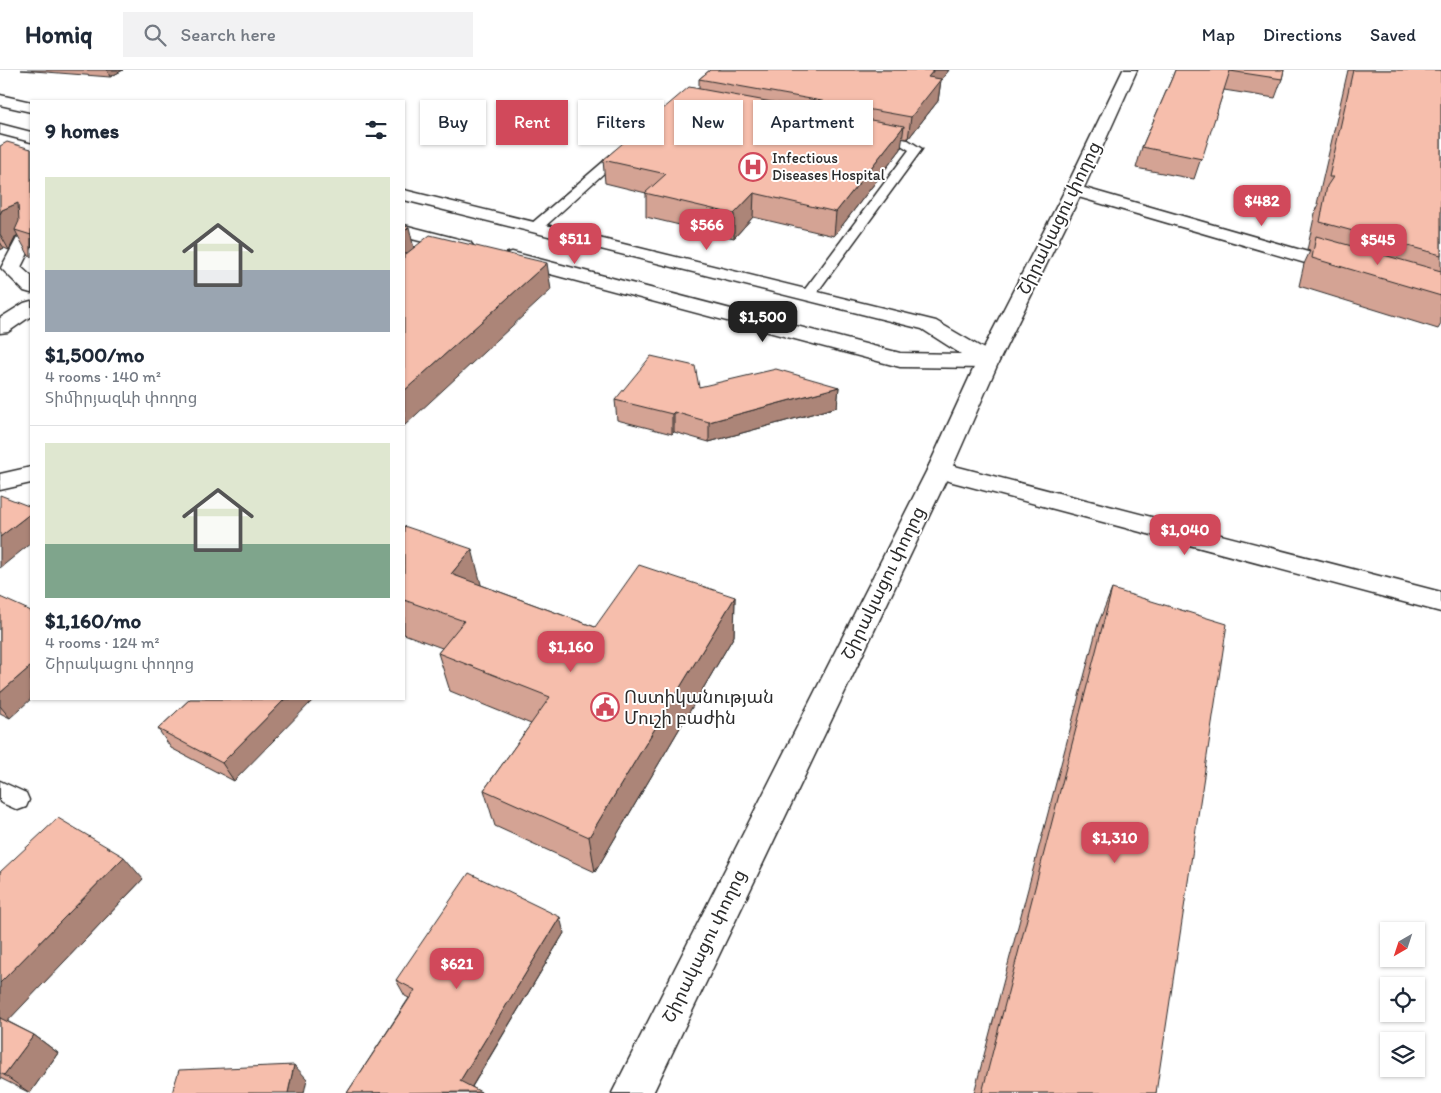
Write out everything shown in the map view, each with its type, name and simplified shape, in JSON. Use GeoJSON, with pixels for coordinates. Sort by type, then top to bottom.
{"type":"FeatureCollection","features":[{"type":"Feature","properties":{"kind":"street","name":"Շիրակացու փողոց"},"geometry":{"type":"LineString","coordinates":[[632,1093],[939,470],[988,361],[1074,190],[1130,70]]}},
{"type":"Feature","properties":{"kind":"street"},"geometry":{"type":"LineString","coordinates":[[0,100],[30,107]]}},
{"type":"Feature","properties":{"kind":"street"},"geometry":{"type":"LineString","coordinates":[[0,130],[30,137]]}},
{"type":"Feature","properties":{"kind":"street"},"geometry":{"type":"LineString","coordinates":[[1074,190],[1356,272]]}},
{"type":"Feature","properties":{"kind":"street"},"geometry":{"type":"LineString","coordinates":[[405,196],[580,237],[929,325],[988,361]]}},
{"type":"Feature","properties":{"kind":"street"},"geometry":{"type":"LineString","coordinates":[[405,231],[900,360],[988,361]]}},
{"type":"Feature","properties":{"kind":"street"},"geometry":{"type":"LineString","coordinates":[[547,267],[580,237]]}},
{"type":"Feature","properties":{"kind":"street"},"geometry":{"type":"LineString","coordinates":[[30,238],[24,242],[11,268],[30,286]]}},
{"type":"Feature","properties":{"kind":"street"},"geometry":{"type":"LineString","coordinates":[[424,258],[444,241]]}},
{"type":"Feature","properties":{"kind":"street"},"geometry":{"type":"LineString","coordinates":[[0,328],[30,308]]}},
{"type":"Feature","properties":{"kind":"street"},"geometry":{"type":"LineString","coordinates":[[939,470],[1441,602]]}},
{"type":"Feature","properties":{"kind":"street"},"geometry":{"type":"LineString","coordinates":[[0,482],[30,475]]}},
{"type":"Feature","properties":{"kind":"lane"},"geometry":{"type":"LineString","coordinates":[[808,294],[916,149],[904,142],[873,136]]}},
{"type":"Feature","properties":{"kind":"lane"},"geometry":{"type":"LineString","coordinates":[[536,227],[629,145]]}},
{"type":"Feature","properties":{"kind":"building"},"geometry":{"type":"Polygon","coordinates":[[[710,70],[934,70],[928,77],[941,79],[911,117],[873,110],[873,100],[816,100],[699,79],[710,70]]]}},
{"type":"Feature","properties":{"kind":"building"},"geometry":{"type":"Polygon","coordinates":[[[1175,70],[1284,70],[1282,79],[1230,71],[1202,159],[1142,147],[1175,70]]]}},
{"type":"Feature","properties":{"kind":"building"},"geometry":{"type":"Polygon","coordinates":[[[1353,70],[1441,70],[1441,255],[1320,222],[1327,186],[1333,177],[1329,177],[1353,70]]]}},
{"type":"Feature","properties":{"kind":"building"},"geometry":{"type":"Polygon","coordinates":[[[689,87],[761,100],[753,100],[753,145],[873,145],[873,120],[904,126],[836,212],[754,193],[734,214],[645,193],[666,174],[603,160],[621,145],[664,145],[664,108],[689,87]]]}},
{"type":"Feature","properties":{"kind":"building"},"geometry":{"type":"Polygon","coordinates":[[[7,142],[30,149],[30,235],[15,230],[19,221],[18,203],[2,210],[0,214],[0,146],[7,142]]]}},
{"type":"Feature","properties":{"kind":"building"},"geometry":{"type":"Polygon","coordinates":[[[430,235],[547,263],[405,390],[406,254],[430,235]]]}},
{"type":"Feature","properties":{"kind":"building"},"geometry":{"type":"Polygon","coordinates":[[[1316,236],[1441,271],[1441,296],[1312,258],[1316,236]]]}},
{"type":"Feature","properties":{"kind":"building"},"geometry":{"type":"Polygon","coordinates":[[[651,356],[695,366],[699,387],[776,369],[839,387],[709,422],[674,412],[672,414],[615,400],[651,356]]]}},
{"type":"Feature","properties":{"kind":"building"},"geometry":{"type":"Polygon","coordinates":[[[0,495],[30,507],[30,514],[0,537],[0,495]]]}},
{"type":"Feature","properties":{"kind":"building"},"geometry":{"type":"Polygon","coordinates":[[[405,526],[472,549],[451,574],[595,627],[639,565],[735,597],[589,837],[484,790],[550,697],[438,653],[464,621],[405,600],[405,526]]]}},
{"type":"Feature","properties":{"kind":"building"},"geometry":{"type":"Polygon","coordinates":[[[1112,589],[1227,624],[1156,1093],[982,1093],[1112,589]]]}},
{"type":"Feature","properties":{"kind":"building"},"geometry":{"type":"Polygon","coordinates":[[[0,597],[30,611],[30,667],[0,693],[0,597]]]}},
{"type":"Feature","properties":{"kind":"building"},"geometry":{"type":"Polygon","coordinates":[[[189,700],[284,700],[222,763],[158,729],[189,700]]]}},
{"type":"Feature","properties":{"kind":"building"},"geometry":{"type":"Polygon","coordinates":[[[58,818],[124,857],[0,983],[0,872],[58,818]]]}},
{"type":"Feature","properties":{"kind":"building"},"geometry":{"type":"Polygon","coordinates":[[[469,873],[560,917],[460,1081],[481,1092],[347,1093],[415,990],[396,980],[469,873]]]}},
{"type":"Feature","properties":{"kind":"building"},"geometry":{"type":"Polygon","coordinates":[[[0,1018],[34,1035],[4,1075],[0,1073],[0,1018]]]}},
{"type":"Feature","properties":{"kind":"building"},"geometry":{"type":"Polygon","coordinates":[[[294,1065],[288,1093],[172,1093],[179,1070],[294,1065]]]}},
{"type":"Feature","properties":{"kind":"place","name":"Infectious Diseases Hospital"},"geometry":{"type":"Point","coordinates":[753,167]}},
{"type":"Feature","properties":{"kind":"place","name":"Ոստիկանության Մուշի բաժին"},"geometry":{"type":"Point","coordinates":[605,707]}}]}
